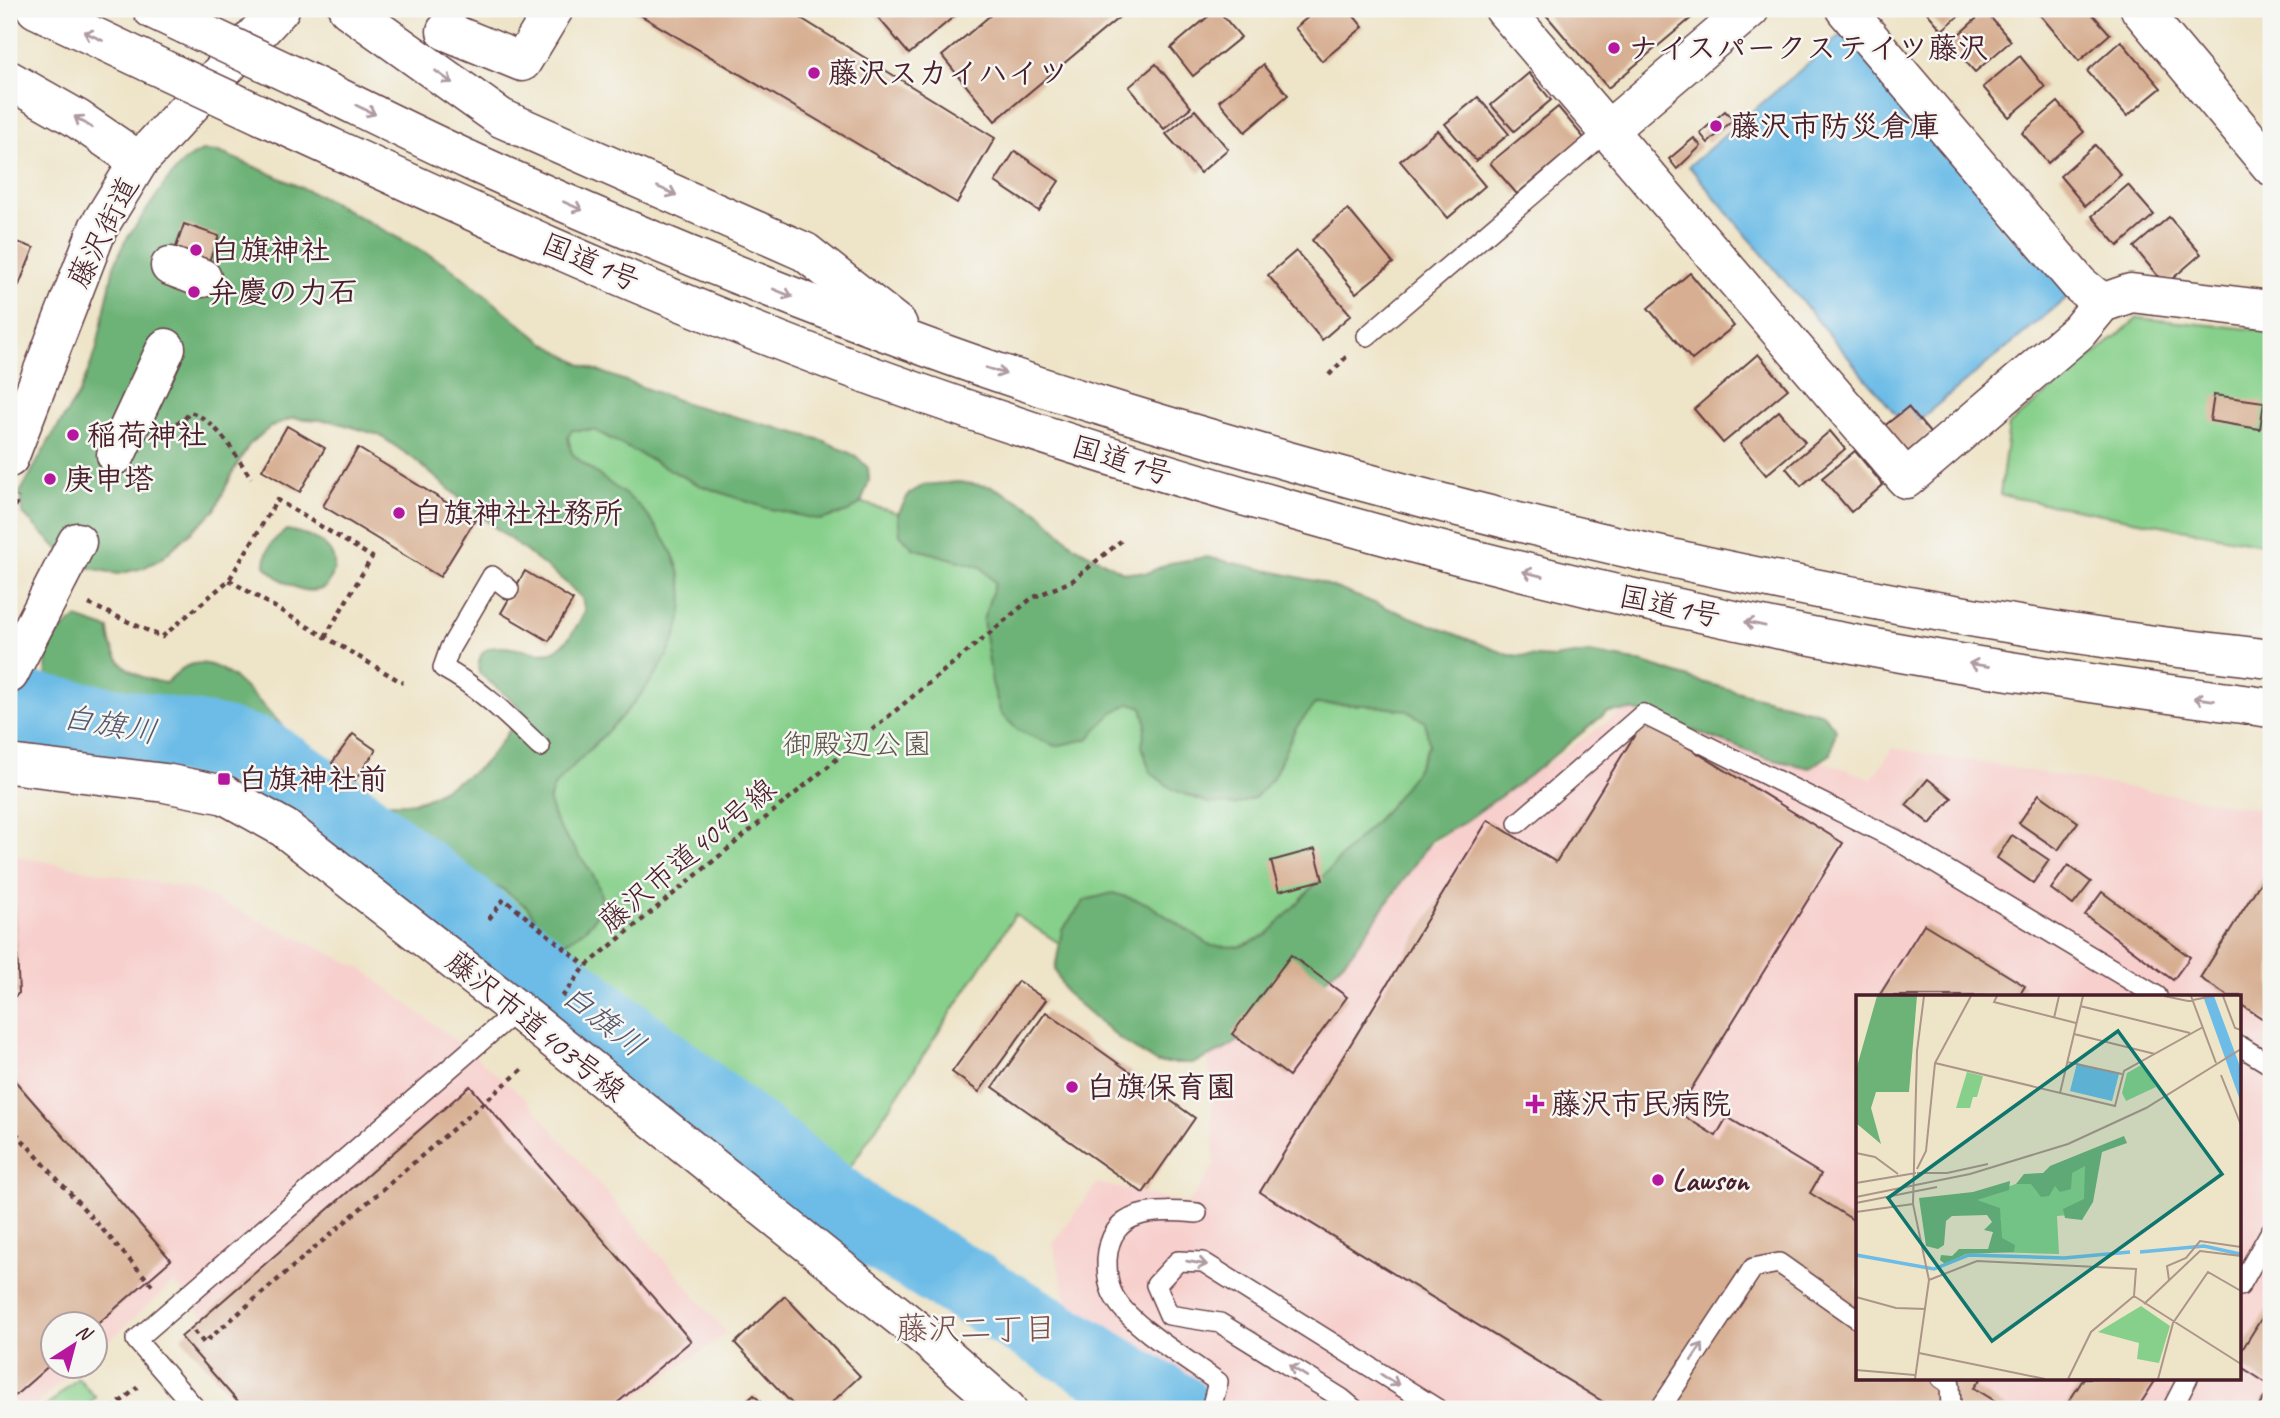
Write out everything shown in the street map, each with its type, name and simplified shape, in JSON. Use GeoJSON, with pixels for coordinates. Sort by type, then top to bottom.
{"type":"FeatureCollection","features":[{"type":"Feature","properties":{"kind":"main road","name":"国道1号"},"geometry":{"type":"LineString","coordinates":[[36,9],[442,197],[766,336],[1030,431],[1181,479],[1396,540],[1616,594],[1747,622],[1892,651],[2093,684],[2271,708]]}},
{"type":"Feature","properties":{"kind":"main road","name":"国道1号"},"geometry":{"type":"LineString","coordinates":[[152,9],[471,161],[648,239],[928,348],[1218,441],[1420,498],[1637,550],[1865,598],[2098,637],[2271,659]]}},
{"type":"Feature","properties":{"kind":"main road","name":"藤沢街道"},"geometry":{"type":"LineString","coordinates":[[9,458],[98,228],[139,161],[280,9]]}},
{"type":"Feature","properties":{"kind":"main road"},"geometry":{"type":"LineString","coordinates":[[348,9],[501,118],[805,252],[928,348]]}},
{"type":"Feature","properties":{"kind":"main road"},"geometry":{"type":"LineString","coordinates":[[446,31],[522,62],[554,9]]}},
{"type":"Feature","properties":{"kind":"main road"},"geometry":{"type":"LineString","coordinates":[[1504,9],[1906,479],[2078,332],[2102,303],[2131,293],[2271,310]]}},
{"type":"Feature","properties":{"kind":"main road"},"geometry":{"type":"LineString","coordinates":[[1608,130],[1750,9]]}},
{"type":"Feature","properties":{"kind":"main road"},"geometry":{"type":"LineString","coordinates":[[1845,9],[2079,284],[2102,303]]}},
{"type":"Feature","properties":{"kind":"main road"},"geometry":{"type":"LineString","coordinates":[[2140,9],[2271,166]]}},
{"type":"Feature","properties":{"kind":"main road"},"geometry":{"type":"LineString","coordinates":[[9,80],[76,117],[139,161]]}},
{"type":"Feature","properties":{"kind":"main road"},"geometry":{"type":"LineString","coordinates":[[116,455],[166,348]]}},
{"type":"Feature","properties":{"kind":"main road"},"geometry":{"type":"LineString","coordinates":[[9,674],[78,542]]}},
{"type":"Feature","properties":{"kind":"main road","name":"藤沢市道403号線"},"geometry":{"type":"LineString","coordinates":[[9,764],[165,783],[225,795],[284,828],[517,1010],[920,1333],[1007,1409]]}},
{"type":"Feature","properties":{"kind":"lane"},"geometry":{"type":"LineString","coordinates":[[1367,336],[1608,130]]}},
{"type":"Feature","properties":{"kind":"lane"},"geometry":{"type":"LineString","coordinates":[[509,589],[492,576],[450,648],[443,668],[502,710],[540,747]]}},
{"type":"Feature","properties":{"kind":"lane"},"geometry":{"type":"LineString","coordinates":[[1518,823],[1643,713],[1895,839],[2155,995]]}},
{"type":"Feature","properties":{"kind":"lane"},"geometry":{"type":"LineString","coordinates":[[196,1409],[136,1340],[517,1010]]}},
{"type":"Feature","properties":{"kind":"lane"},"geometry":{"type":"LineString","coordinates":[[2242,1047],[2271,1065]]}},
{"type":"Feature","properties":{"kind":"lane"},"geometry":{"type":"LineString","coordinates":[[1197,1213],[1160,1210],[1125,1220],[1108,1244],[1107,1277],[1116,1301],[1132,1320],[1218,1382],[1212,1408]]}},
{"type":"Feature","properties":{"kind":"lane"},"geometry":{"type":"LineString","coordinates":[[2242,1282],[2271,1231]]}},
{"type":"Feature","properties":{"kind":"lane"},"geometry":{"type":"LineString","coordinates":[[1354,1409],[1352,1405],[1220,1322],[1169,1315],[1156,1284],[1178,1261],[1203,1262],[1436,1409]]}},
{"type":"Feature","properties":{"kind":"lane"},"geometry":{"type":"LineString","coordinates":[[1660,1409],[1753,1268],[1779,1263],[1856,1318]]}},
{"type":"Feature","properties":{"kind":"lane"},"geometry":{"type":"LineString","coordinates":[[1944,1380],[1950,1384],[1951,1409]]}},
{"type":"Feature","properties":{"kind":"lane"},"geometry":{"type":"LineString","coordinates":[[2172,1409],[2187,1380]]}},
{"type":"Feature","properties":{"kind":"path"},"geometry":{"type":"LineString","coordinates":[[141,402],[173,423],[183,421],[190,412],[203,416],[251,478]]}},
{"type":"Feature","properties":{"kind":"path"},"geometry":{"type":"LineString","coordinates":[[54,588],[162,637],[229,580],[277,500],[372,557],[325,637]]}},
{"type":"Feature","properties":{"kind":"path","name":"藤沢市道404号線"},"geometry":{"type":"LineString","coordinates":[[560,999],[586,966],[1032,598],[1072,581],[1121,541]]}},
{"type":"Feature","properties":{"kind":"path"},"geometry":{"type":"LineString","coordinates":[[229,580],[403,683]]}},
{"type":"Feature","properties":{"kind":"path"},"geometry":{"type":"LineString","coordinates":[[489,919],[504,899],[586,966]]}},
{"type":"Feature","properties":{"kind":"shaded area","name":"藤沢市民病院"},"geometry":{"type":"Polygon","coordinates":[[[1636,702],[1872,778],[1893,748],[2271,811],[2271,1409],[1232,1409],[1069,1312],[1053,1243],[1097,1183],[1188,1204],[1215,1165],[1208,1042],[1315,997],[1420,853],[1636,702]]]}},
{"type":"Feature","properties":{"kind":"shaded area"},"geometry":{"type":"Polygon","coordinates":[[[9,855],[195,890],[361,968],[527,1100],[727,1333],[619,1409],[282,1409],[174,1282],[108,1341],[108,1310],[38,1310],[38,1380],[64,1380],[30,1409],[9,1409],[9,855]]]}},
{"type":"Feature","properties":{"kind":"green space"},"geometry":{"type":"Polygon","coordinates":[[[202,151],[219,152],[328,200],[448,265],[540,340],[582,365],[688,404],[822,440],[856,456],[868,468],[869,480],[861,503],[848,512],[820,520],[766,508],[699,485],[594,430],[572,430],[568,437],[572,453],[635,502],[665,540],[680,576],[682,611],[673,644],[655,676],[631,706],[554,786],[549,801],[556,822],[591,872],[601,893],[599,910],[592,922],[561,944],[545,932],[527,907],[501,888],[471,884],[447,861],[396,831],[355,797],[247,734],[174,712],[124,708],[87,697],[64,697],[49,687],[46,665],[50,647],[60,632],[77,618],[109,629],[114,652],[119,660],[143,677],[166,683],[187,666],[211,665],[236,680],[321,765],[353,789],[387,802],[425,799],[481,766],[520,715],[519,706],[479,673],[480,658],[486,650],[507,647],[533,652],[554,651],[568,639],[585,612],[582,598],[564,581],[483,518],[414,459],[379,435],[332,421],[293,418],[270,427],[249,445],[215,510],[161,559],[143,568],[118,574],[86,567],[56,547],[23,514],[20,493],[79,394],[96,351],[114,266],[124,243],[166,182],[184,161],[202,151]]]}},
{"type":"Feature","properties":{"kind":"green space"},"geometry":{"type":"Polygon","coordinates":[[[2138,318],[2271,331],[2271,456],[2262,544],[2000,495],[2009,425],[2138,318]]]}},
{"type":"Feature","properties":{"kind":"green space","name":"御殿辺公園"},"geometry":{"type":"Polygon","coordinates":[[[493,385],[785,481],[1561,701],[1187,1025],[1015,915],[849,1169],[601,993],[517,928],[429,843],[640,659],[493,385]]]}},
{"type":"Feature","properties":{"kind":"green space"},"geometry":{"type":"Polygon","coordinates":[[[958,482],[993,487],[1038,511],[1074,546],[1123,572],[1147,573],[1170,563],[1207,557],[1320,582],[1509,655],[1553,658],[1589,653],[1641,662],[1698,681],[1823,714],[1836,729],[1831,754],[1810,768],[1766,758],[1632,710],[1607,712],[1529,776],[1463,823],[1431,841],[1350,955],[1309,996],[1224,1050],[1194,1063],[1157,1063],[1121,1040],[1066,993],[1055,970],[1062,930],[1085,900],[1113,893],[1146,903],[1212,946],[1239,947],[1267,935],[1388,808],[1415,772],[1429,744],[1425,722],[1406,710],[1364,705],[1315,704],[1295,729],[1273,778],[1255,798],[1234,805],[1208,803],[1172,789],[1150,772],[1142,746],[1146,722],[1142,707],[1130,703],[1112,713],[1088,739],[1055,746],[1019,731],[1001,714],[992,683],[983,620],[995,583],[981,567],[913,548],[900,534],[898,514],[909,494],[924,485],[958,482]]]}},
{"type":"Feature","properties":{"kind":"green space"},"geometry":{"type":"Polygon","coordinates":[[[287,530],[310,537],[327,548],[334,565],[332,576],[325,588],[300,589],[285,582],[265,566],[271,545],[287,530]]]}},
{"type":"Feature","properties":{"kind":"green space"},"geometry":{"type":"Polygon","coordinates":[[[76,1380],[80,1380],[96,1398],[84,1409],[44,1409],[76,1380]]]}},
{"type":"Feature","properties":{"kind":"water"},"geometry":{"type":"Polygon","coordinates":[[[1862,17],[2081,286],[1908,429],[1689,166],[1862,17]]]}},
{"type":"Feature","properties":{"kind":"building"},"geometry":{"type":"Polygon","coordinates":[[[500,9],[526,9],[519,20],[500,9]]]}},
{"type":"Feature","properties":{"kind":"building","name":"藤沢スカイハイツ"},"geometry":{"type":"Polygon","coordinates":[[[630,9],[786,9],[995,138],[957,203],[630,9]]]}},
{"type":"Feature","properties":{"kind":"building"},"geometry":{"type":"Polygon","coordinates":[[[871,9],[963,9],[909,54],[871,9]]]}},
{"type":"Feature","properties":{"kind":"building","name":"藤沢スカイハイツ"},"geometry":{"type":"Polygon","coordinates":[[[998,9],[1129,9],[995,121],[942,56],[998,9]]]}},
{"type":"Feature","properties":{"kind":"building"},"geometry":{"type":"Polygon","coordinates":[[[1217,9],[1241,37],[1193,76],[1171,48],[1217,9]]]}},
{"type":"Feature","properties":{"kind":"building"},"geometry":{"type":"Polygon","coordinates":[[[1318,9],[1348,9],[1363,27],[1322,61],[1295,28],[1318,9]]]}},
{"type":"Feature","properties":{"kind":"building","name":"ナイスパークステイツ藤沢"},"geometry":{"type":"Polygon","coordinates":[[[1541,9],[1702,9],[1608,88],[1541,9]]]}},
{"type":"Feature","properties":{"kind":"building"},"geometry":{"type":"Polygon","coordinates":[[[1924,9],[1967,9],[1942,30],[1924,9]]]}},
{"type":"Feature","properties":{"kind":"building"},"geometry":{"type":"Polygon","coordinates":[[[2035,9],[2088,9],[2110,34],[2079,61],[2035,9]]]}},
{"type":"Feature","properties":{"kind":"building"},"geometry":{"type":"Polygon","coordinates":[[[1985,11],[2011,41],[1975,72],[1949,43],[1985,11]]]}},
{"type":"Feature","properties":{"kind":"building"},"geometry":{"type":"Polygon","coordinates":[[[2121,41],[2161,88],[2127,116],[2087,71],[2121,41]]]}},
{"type":"Feature","properties":{"kind":"building"},"geometry":{"type":"Polygon","coordinates":[[[2020,56],[2045,87],[2009,117],[1983,87],[2020,56]]]}},
{"type":"Feature","properties":{"kind":"building"},"geometry":{"type":"Polygon","coordinates":[[[1156,64],[1191,107],[1164,129],[1129,87],[1156,64]]]}},
{"type":"Feature","properties":{"kind":"building"},"geometry":{"type":"Polygon","coordinates":[[[1263,65],[1288,95],[1245,132],[1219,101],[1263,65]]]}},
{"type":"Feature","properties":{"kind":"building"},"geometry":{"type":"Polygon","coordinates":[[[1529,73],[1551,100],[1514,131],[1491,105],[1529,73]]]}},
{"type":"Feature","properties":{"kind":"building"},"geometry":{"type":"Polygon","coordinates":[[[1478,97],[1509,134],[1476,161],[1445,124],[1478,97]]]}},
{"type":"Feature","properties":{"kind":"building"},"geometry":{"type":"Polygon","coordinates":[[[2058,102],[2084,132],[2048,163],[2022,133],[2058,102]]]}},
{"type":"Feature","properties":{"kind":"building"},"geometry":{"type":"Polygon","coordinates":[[[1558,107],[1584,138],[1517,194],[1490,163],[1558,107]]]}},
{"type":"Feature","properties":{"kind":"building"},"geometry":{"type":"Polygon","coordinates":[[[1195,110],[1228,149],[1200,173],[1166,134],[1195,110]]]}},
{"type":"Feature","properties":{"kind":"building","name":"藤沢市防災倉庫"},"geometry":{"type":"Polygon","coordinates":[[[1725,111],[1733,120],[1708,143],[1700,133],[1725,111]]]}},
{"type":"Feature","properties":{"kind":"building"},"geometry":{"type":"Polygon","coordinates":[[[1438,130],[1485,186],[1448,218],[1400,161],[1438,130]]]}},
{"type":"Feature","properties":{"kind":"building","name":"藤沢市防災倉庫"},"geometry":{"type":"Polygon","coordinates":[[[1694,138],[1701,146],[1677,169],[1669,159],[1694,138]]]}},
{"type":"Feature","properties":{"kind":"building"},"geometry":{"type":"Polygon","coordinates":[[[2095,145],[2121,175],[2085,206],[2060,176],[2095,145]]]}},
{"type":"Feature","properties":{"kind":"building"},"geometry":{"type":"Polygon","coordinates":[[[1015,151],[1059,181],[1039,211],[995,182],[1015,151]]]}},
{"type":"Feature","properties":{"kind":"building"},"geometry":{"type":"Polygon","coordinates":[[[2128,185],[2154,215],[2118,246],[2092,216],[2128,185]]]}},
{"type":"Feature","properties":{"kind":"building"},"geometry":{"type":"Polygon","coordinates":[[[1348,209],[1393,263],[1356,293],[1312,240],[1348,209]]]}},
{"type":"Feature","properties":{"kind":"building"},"geometry":{"type":"Polygon","coordinates":[[[2169,217],[2201,254],[2165,285],[2134,247],[2169,217]]]}},
{"type":"Feature","properties":{"kind":"building"},"geometry":{"type":"Polygon","coordinates":[[[184,224],[219,236],[207,266],[174,253],[184,224]]]}},
{"type":"Feature","properties":{"kind":"building"},"geometry":{"type":"Polygon","coordinates":[[[9,239],[34,248],[19,285],[9,281],[9,239]]]}},
{"type":"Feature","properties":{"kind":"building"},"geometry":{"type":"Polygon","coordinates":[[[1296,251],[1351,315],[1322,340],[1268,275],[1296,251]]]}},
{"type":"Feature","properties":{"kind":"building"},"geometry":{"type":"Polygon","coordinates":[[[1690,273],[1734,326],[1692,360],[1648,308],[1690,273]]]}},
{"type":"Feature","properties":{"kind":"building"},"geometry":{"type":"Polygon","coordinates":[[[1758,354],[1788,389],[1723,443],[1694,409],[1758,354]]]}},
{"type":"Feature","properties":{"kind":"building"},"geometry":{"type":"Polygon","coordinates":[[[2214,395],[2264,402],[2260,429],[2210,421],[2214,395]]]}},
{"type":"Feature","properties":{"kind":"building"},"geometry":{"type":"Polygon","coordinates":[[[1908,407],[1930,433],[1904,455],[1882,428],[1908,407]]]}},
{"type":"Feature","properties":{"kind":"building"},"geometry":{"type":"Polygon","coordinates":[[[1779,411],[1805,442],[1766,475],[1740,444],[1779,411]]]}},
{"type":"Feature","properties":{"kind":"building"},"geometry":{"type":"Polygon","coordinates":[[[287,426],[325,448],[300,492],[262,470],[287,426]]]}},
{"type":"Feature","properties":{"kind":"building"},"geometry":{"type":"Polygon","coordinates":[[[1830,431],[1845,449],[1801,486],[1786,468],[1830,431]]]}},
{"type":"Feature","properties":{"kind":"building"},"geometry":{"type":"Polygon","coordinates":[[[358,448],[475,520],[440,577],[323,506],[358,448]]]}},
{"type":"Feature","properties":{"kind":"building"},"geometry":{"type":"Polygon","coordinates":[[[1855,451],[1883,485],[1851,512],[1822,478],[1855,451]]]}},
{"type":"Feature","properties":{"kind":"building"},"geometry":{"type":"Polygon","coordinates":[[[525,571],[573,600],[549,641],[501,613],[525,571]]]}},
{"type":"Feature","properties":{"kind":"building"},"geometry":{"type":"Polygon","coordinates":[[[1644,720],[1843,843],[1677,1112],[1716,1136],[1727,1117],[1821,1174],[1810,1193],[1856,1222],[1856,1380],[1980,1380],[1974,1388],[2008,1409],[1615,1409],[1260,1192],[1488,820],[1556,862],[1644,720]]]}},
{"type":"Feature","properties":{"kind":"building"},"geometry":{"type":"Polygon","coordinates":[[[353,734],[376,750],[355,780],[332,763],[353,734]]]}},
{"type":"Feature","properties":{"kind":"building"},"geometry":{"type":"Polygon","coordinates":[[[1928,779],[1952,798],[1930,824],[1906,805],[1928,779]]]}},
{"type":"Feature","properties":{"kind":"building"},"geometry":{"type":"Polygon","coordinates":[[[2039,794],[2078,822],[2058,850],[2019,823],[2039,794]]]}},
{"type":"Feature","properties":{"kind":"building"},"geometry":{"type":"Polygon","coordinates":[[[2012,835],[2049,860],[2033,883],[1997,858],[2012,835]]]}},
{"type":"Feature","properties":{"kind":"building"},"geometry":{"type":"Polygon","coordinates":[[[1315,849],[1323,880],[1279,891],[1271,861],[1315,849]]]}},
{"type":"Feature","properties":{"kind":"building"},"geometry":{"type":"Polygon","coordinates":[[[2068,865],[2091,882],[2073,905],[2051,889],[2068,865]]]}},
{"type":"Feature","properties":{"kind":"building"},"geometry":{"type":"Polygon","coordinates":[[[9,871],[13,871],[19,993],[9,1001],[9,871]]]}},
{"type":"Feature","properties":{"kind":"building"},"geometry":{"type":"Polygon","coordinates":[[[2267,872],[2271,875],[2271,1024],[2242,1005],[2242,995],[2226,995],[2200,978],[2267,872]]]}},
{"type":"Feature","properties":{"kind":"building"},"geometry":{"type":"Polygon","coordinates":[[[2102,892],[2190,957],[2173,980],[2085,915],[2102,892]]]}},
{"type":"Feature","properties":{"kind":"building"},"geometry":{"type":"Polygon","coordinates":[[[1924,924],[2025,986],[2020,995],[1880,995],[1924,924]]]}},
{"type":"Feature","properties":{"kind":"building"},"geometry":{"type":"Polygon","coordinates":[[[1291,955],[1347,997],[1289,1076],[1232,1034],[1291,955]]]}},
{"type":"Feature","properties":{"kind":"building"},"geometry":{"type":"Polygon","coordinates":[[[1018,981],[1046,1000],[979,1092],[952,1072],[1018,981]]]}},
{"type":"Feature","properties":{"kind":"building"},"geometry":{"type":"Polygon","coordinates":[[[1046,1012],[1195,1118],[1143,1193],[993,1087],[1046,1012]]]}},
{"type":"Feature","properties":{"kind":"building"},"geometry":{"type":"Polygon","coordinates":[[[9,1074],[171,1260],[108,1315],[108,1310],[38,1310],[38,1375],[9,1401],[9,1074]]]}},
{"type":"Feature","properties":{"kind":"building"},"geometry":{"type":"Polygon","coordinates":[[[470,1086],[691,1341],[610,1409],[244,1409],[181,1337],[470,1086]]]}},
{"type":"Feature","properties":{"kind":"building"},"geometry":{"type":"Polygon","coordinates":[[[785,1296],[860,1376],[825,1409],[797,1409],[735,1343],[785,1296]]]}},
{"type":"Feature","properties":{"kind":"building"},"geometry":{"type":"Polygon","coordinates":[[[2271,1303],[2271,1386],[2242,1367],[2242,1350],[2271,1303]]]}},
{"type":"Feature","properties":{"kind":"building"},"geometry":{"type":"Polygon","coordinates":[[[2083,1380],[2156,1380],[2137,1409],[2064,1409],[2083,1380]]]}},
{"type":"Feature","properties":{"kind":"building"},"geometry":{"type":"Polygon","coordinates":[[[754,1395],[767,1409],[738,1409],[754,1395]]]}},
{"type":"Feature","properties":{"kind":"building"},"geometry":{"type":"Polygon","coordinates":[[[2266,1395],[2271,1398],[2271,1409],[2257,1409],[2266,1395]]]}},
{"type":"Feature","properties":{"kind":"waterway","name":"白旗川"},"geometry":{"type":"LineString","coordinates":[[9,701],[28,709],[219,743],[260,755],[312,789],[861,1222],[1175,1409]]}},
{"type":"Feature","properties":{"kind":"place","name":"ナイスパークステイツ藤沢"},"geometry":{"type":"Point","coordinates":[1614,48]}},
{"type":"Feature","properties":{"kind":"place","name":"藤沢スカイハイツ"},"geometry":{"type":"Point","coordinates":[814,73]}},
{"type":"Feature","properties":{"kind":"place","name":"藤沢市防災倉庫"},"geometry":{"type":"Point","coordinates":[1716,126]}},
{"type":"Feature","properties":{"kind":"place","name":"白旗神社"},"geometry":{"type":"Point","coordinates":[196,250]}},
{"type":"Feature","properties":{"kind":"place","name":"弁慶の力石"},"geometry":{"type":"Point","coordinates":[194,292]}},
{"type":"Feature","properties":{"kind":"place","name":"稲荷神社"},"geometry":{"type":"Point","coordinates":[73,435]}},
{"type":"Feature","properties":{"kind":"place","name":"庚申塔"},"geometry":{"type":"Point","coordinates":[50,479]}},
{"type":"Feature","properties":{"kind":"place","name":"白旗神社社務所"},"geometry":{"type":"Point","coordinates":[399,513]}},
{"type":"Feature","properties":{"kind":"place","name":"白旗神社前"},"geometry":{"type":"Point","coordinates":[224,779]}},
{"type":"Feature","properties":{"kind":"place","name":"白旗保育園"},"geometry":{"type":"Point","coordinates":[1072,1087]}},
{"type":"Feature","properties":{"kind":"place","name":"藤沢市民病院"},"geometry":{"type":"Point","coordinates":[1535,1104]}},
{"type":"Feature","properties":{"kind":"place","name":"Lawson"},"geometry":{"type":"Point","coordinates":[1658,1180]}},
{"type":"Feature","properties":{"kind":"district","name":"藤沢二丁目"},"geometry":{"type":"Point","coordinates":[976,1328]}}]}
